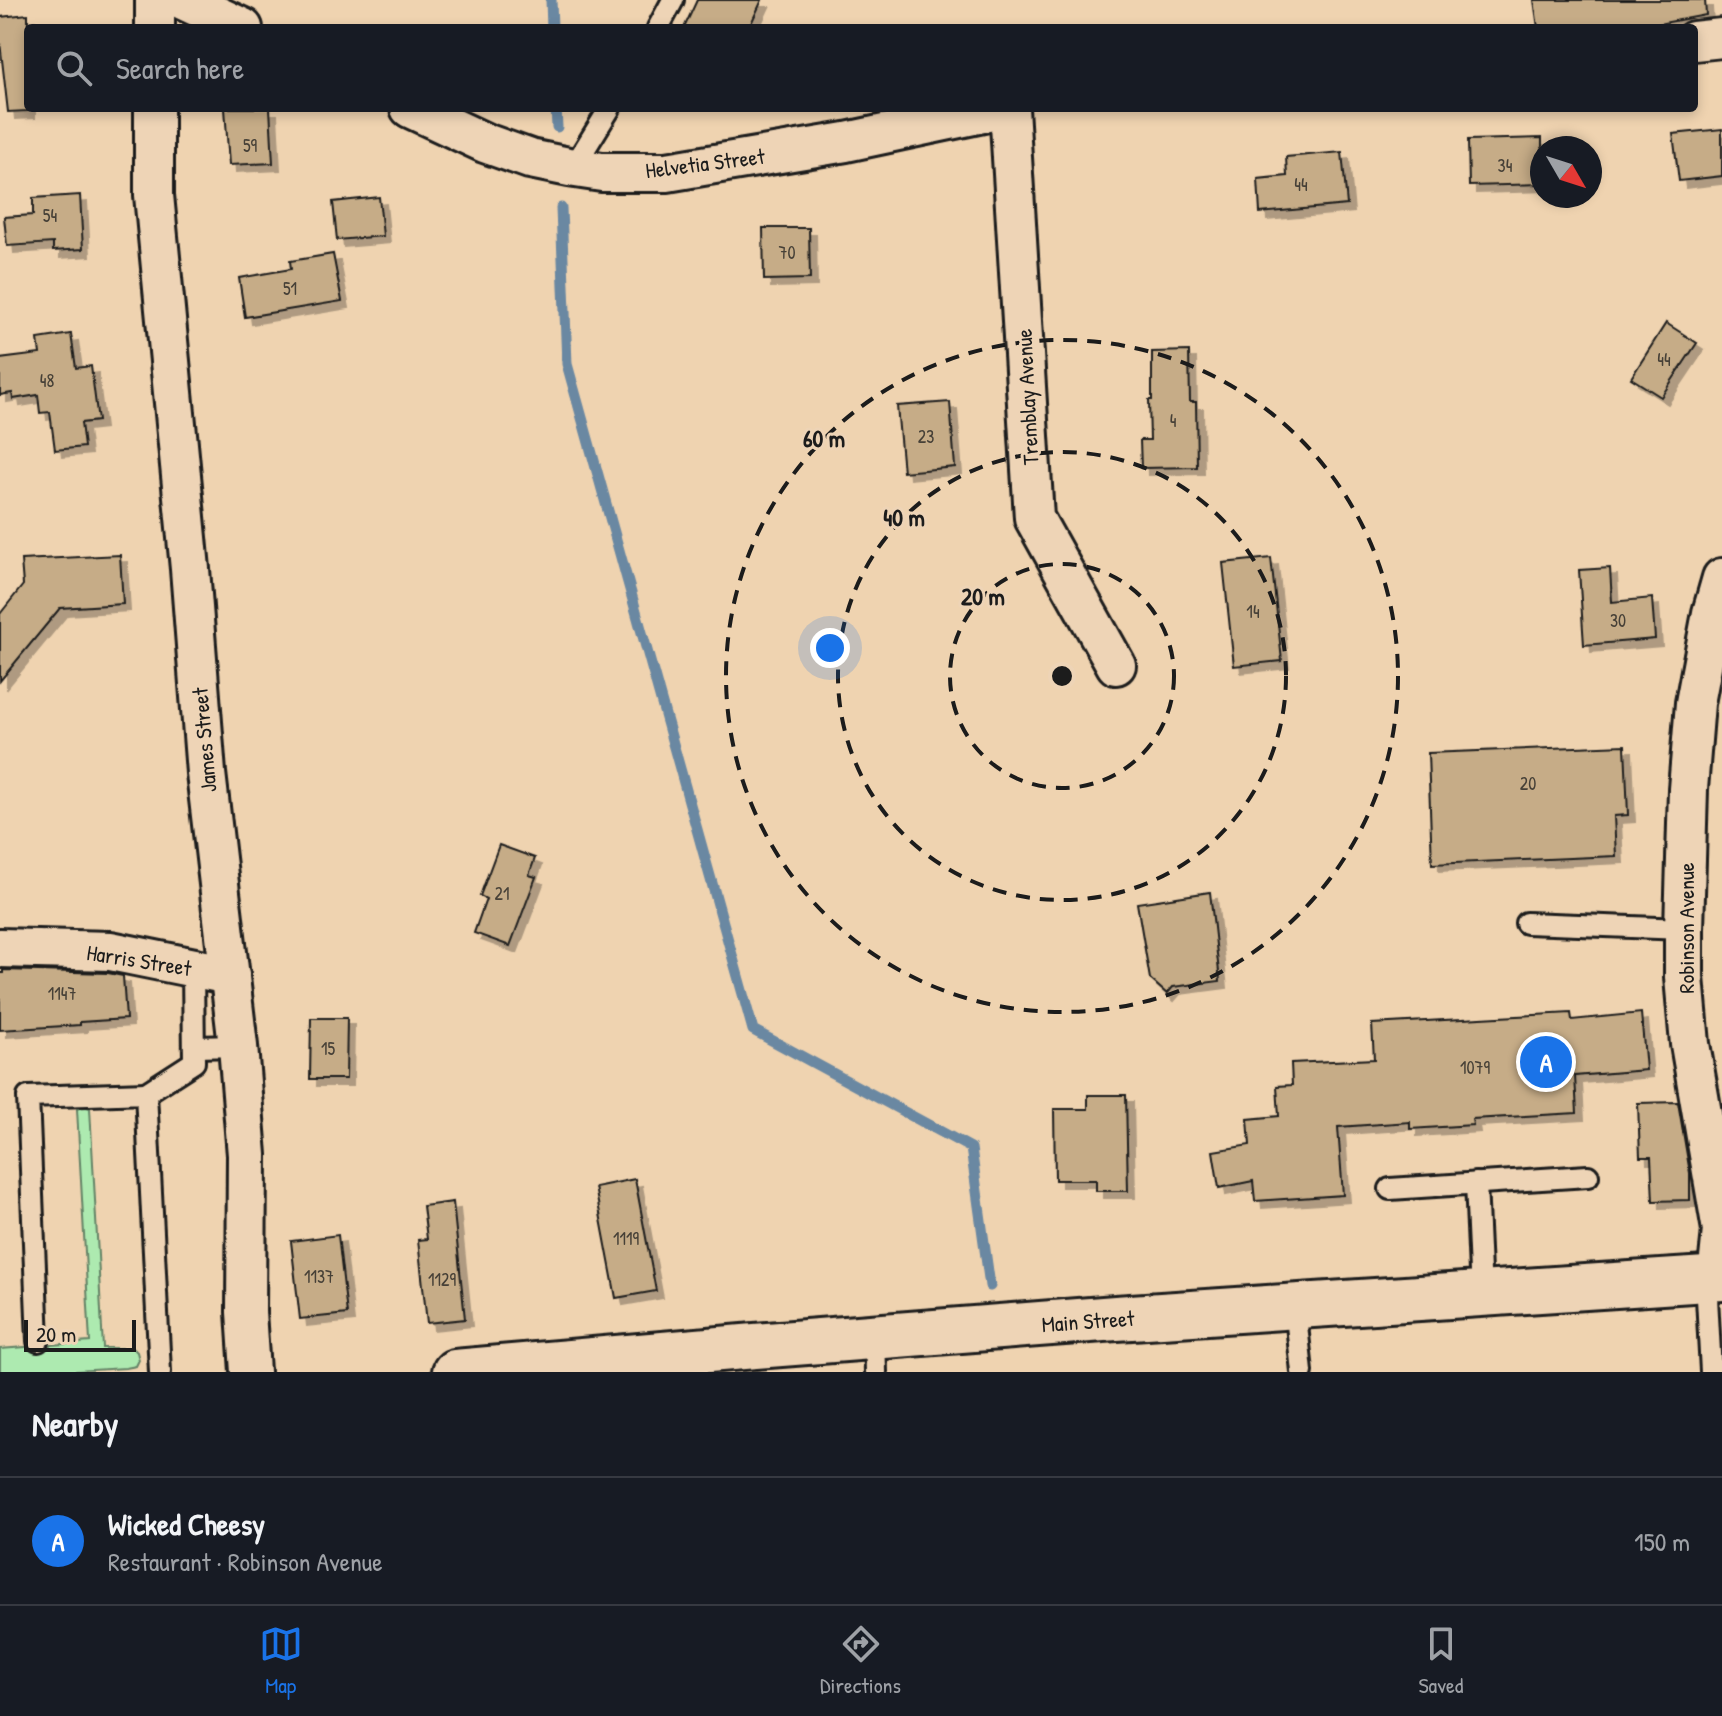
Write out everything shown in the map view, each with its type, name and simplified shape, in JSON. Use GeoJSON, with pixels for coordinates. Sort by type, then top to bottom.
{"type":"FeatureCollection","features":[{"type":"Feature","properties":{"kind":"main road","name":"Main Street"},"geometry":{"type":"LineString","coordinates":[[455,1372],[875,1354],[1295,1306],[1715,1279]]}},
{"type":"Feature","properties":{"kind":"street"},"geometry":{"type":"LineString","coordinates":[[155,0],[155,24]]}},
{"type":"Feature","properties":{"kind":"street"},"geometry":{"type":"LineString","coordinates":[[183,0],[234,24]]}},
{"type":"Feature","properties":{"kind":"street"},"geometry":{"type":"LineString","coordinates":[[1698,41],[1722,38]]}},
{"type":"Feature","properties":{"kind":"street","name":"James Street"},"geometry":{"type":"LineString","coordinates":[[154,112],[154,195],[206,773],[212,971],[238,1046],[247,1155],[246,1312],[250,1372]]}},
{"type":"Feature","properties":{"kind":"street","name":"Helvetia Street"},"geometry":{"type":"LineString","coordinates":[[419,112],[485,143],[530,159],[602,172],[667,172],[846,142],[989,112]]}},
{"type":"Feature","properties":{"kind":"street","name":"Tremblay Avenue"},"geometry":{"type":"LineString","coordinates":[[1008,112],[1034,518],[1116,665]]}},
{"type":"Feature","properties":{"kind":"street","name":"Robinson Avenue"},"geometry":{"type":"LineString","coordinates":[[1715,1279],[1722,1230],[1690,1044],[1684,977],[1684,929],[1688,789],[1695,703],[1722,578]]}},
{"type":"Feature","properties":{"kind":"street","name":"Harris Street"},"geometry":{"type":"LineString","coordinates":[[0,948],[111,951],[212,971]]}},
{"type":"Feature","properties":{"kind":"lane"},"geometry":{"type":"LineString","coordinates":[[660,24],[673,0]]}},
{"type":"Feature","properties":{"kind":"lane"},"geometry":{"type":"LineString","coordinates":[[573,168],[608,112]]}},
{"type":"Feature","properties":{"kind":"lane"},"geometry":{"type":"LineString","coordinates":[[1526,923],[1684,929]]}},
{"type":"Feature","properties":{"kind":"lane"},"geometry":{"type":"LineString","coordinates":[[38,1341],[28,1097],[146,1093],[194,1062],[194,1047],[212,971]]}},
{"type":"Feature","properties":{"kind":"lane"},"geometry":{"type":"LineString","coordinates":[[194,1047],[238,1046]]}},
{"type":"Feature","properties":{"kind":"lane"},"geometry":{"type":"LineString","coordinates":[[146,1093],[160,1372]]}},
{"type":"Feature","properties":{"kind":"lane"},"geometry":{"type":"LineString","coordinates":[[1390,1189],[1588,1176]]}},
{"type":"Feature","properties":{"kind":"lane"},"geometry":{"type":"LineString","coordinates":[[1476,1183],[1481,1294]]}},
{"type":"Feature","properties":{"kind":"lane"},"geometry":{"type":"LineString","coordinates":[[1711,1372],[1715,1279]]}},
{"type":"Feature","properties":{"kind":"lane"},"geometry":{"type":"LineString","coordinates":[[1295,1306],[1302,1372]]}},
{"type":"Feature","properties":{"kind":"green space"},"geometry":{"type":"Polygon","coordinates":[[[83,1106],[90,1108],[103,1348],[133,1348],[139,1360],[136,1366],[126,1368],[0,1372],[0,1349],[90,1342],[77,1109],[83,1106]]]}},
{"type":"Feature","properties":{"kind":"building"},"geometry":{"type":"Polygon","coordinates":[[[697,0],[762,0],[751,24],[686,24],[697,0]]]}},
{"type":"Feature","properties":{"kind":"building"},"geometry":{"type":"Polygon","coordinates":[[[1534,0],[1705,0],[1706,15],[1658,24],[1537,24],[1534,0]]]}},
{"type":"Feature","properties":{"kind":"building"},"geometry":{"type":"Polygon","coordinates":[[[28,14],[28,24],[24,24],[24,111],[8,112],[0,17],[28,14]]]}},
{"type":"Feature","properties":{"kind":"building"},"geometry":{"type":"Polygon","coordinates":[[[225,112],[270,112],[273,163],[229,165],[225,112]]]}},
{"type":"Feature","properties":{"kind":"building"},"geometry":{"type":"Polygon","coordinates":[[[1722,129],[1722,176],[1679,181],[1673,134],[1722,129]]]}},
{"type":"Feature","properties":{"kind":"building"},"geometry":{"type":"Polygon","coordinates":[[[1530,138],[1530,184],[1469,186],[1468,140],[1530,138]]]}},
{"type":"Feature","properties":{"kind":"building"},"geometry":{"type":"Polygon","coordinates":[[[1342,152],[1347,205],[1260,213],[1258,179],[1287,176],[1286,157],[1342,152]]]}},
{"type":"Feature","properties":{"kind":"building"},"geometry":{"type":"Polygon","coordinates":[[[80,195],[83,249],[53,251],[53,243],[7,246],[4,217],[33,215],[33,198],[80,195]]]}},
{"type":"Feature","properties":{"kind":"building"},"geometry":{"type":"Polygon","coordinates":[[[379,197],[383,236],[337,240],[333,202],[379,197]]]}},
{"type":"Feature","properties":{"kind":"building"},"geometry":{"type":"Polygon","coordinates":[[[763,228],[809,228],[810,279],[764,280],[763,228]]]}},
{"type":"Feature","properties":{"kind":"building"},"geometry":{"type":"Polygon","coordinates":[[[333,254],[342,301],[245,317],[239,278],[291,269],[290,261],[333,254]]]}},
{"type":"Feature","properties":{"kind":"building"},"geometry":{"type":"Polygon","coordinates":[[[1666,323],[1697,343],[1661,397],[1631,378],[1666,323]]]}},
{"type":"Feature","properties":{"kind":"building"},"geometry":{"type":"Polygon","coordinates":[[[71,334],[76,368],[91,366],[98,421],[81,423],[84,447],[55,450],[50,412],[40,413],[38,395],[13,399],[12,393],[0,395],[0,359],[40,354],[38,339],[71,334]]]}},
{"type":"Feature","properties":{"kind":"building"},"geometry":{"type":"Polygon","coordinates":[[[1189,351],[1190,402],[1196,402],[1197,467],[1141,468],[1140,440],[1150,440],[1152,352],[1189,351]]]}},
{"type":"Feature","properties":{"kind":"building"},"geometry":{"type":"Polygon","coordinates":[[[950,402],[955,467],[903,472],[897,406],[950,402]]]}},
{"type":"Feature","properties":{"kind":"building"},"geometry":{"type":"Polygon","coordinates":[[[120,555],[123,604],[60,608],[0,681],[0,614],[23,585],[21,560],[120,555]]]}},
{"type":"Feature","properties":{"kind":"building"},"geometry":{"type":"Polygon","coordinates":[[[1271,558],[1282,661],[1234,666],[1223,563],[1271,558]]]}},
{"type":"Feature","properties":{"kind":"building"},"geometry":{"type":"Polygon","coordinates":[[[1610,568],[1612,602],[1652,598],[1655,639],[1584,645],[1579,570],[1610,568]]]}},
{"type":"Feature","properties":{"kind":"building"},"geometry":{"type":"Polygon","coordinates":[[[1625,745],[1628,815],[1614,816],[1616,856],[1432,864],[1428,753],[1625,745]]]}},
{"type":"Feature","properties":{"kind":"building"},"geometry":{"type":"Polygon","coordinates":[[[499,845],[535,858],[529,875],[536,877],[510,946],[474,933],[486,899],[480,896],[499,845]]]}},
{"type":"Feature","properties":{"kind":"building"},"geometry":{"type":"Polygon","coordinates":[[[1210,892],[1220,981],[1173,987],[1167,994],[1150,979],[1137,903],[1210,892]]]}},
{"type":"Feature","properties":{"kind":"building"},"geometry":{"type":"Polygon","coordinates":[[[3,970],[123,976],[126,1019],[0,1030],[0,973],[3,970]]]}},
{"type":"Feature","properties":{"kind":"building"},"geometry":{"type":"Polygon","coordinates":[[[1571,1013],[1572,1020],[1641,1013],[1646,1070],[1575,1076],[1577,1113],[1472,1119],[1473,1125],[1410,1129],[1410,1122],[1338,1127],[1343,1195],[1255,1201],[1253,1181],[1219,1188],[1213,1151],[1250,1145],[1248,1119],[1279,1116],[1277,1086],[1292,1085],[1291,1063],[1374,1059],[1372,1024],[1571,1013]]]}},
{"type":"Feature","properties":{"kind":"building"},"geometry":{"type":"Polygon","coordinates":[[[311,1018],[347,1018],[346,1079],[310,1079],[311,1018]]]}},
{"type":"Feature","properties":{"kind":"building"},"geometry":{"type":"Polygon","coordinates":[[[1088,1095],[1126,1095],[1128,1191],[1096,1191],[1096,1180],[1055,1180],[1054,1109],[1088,1109],[1088,1095]]]}},
{"type":"Feature","properties":{"kind":"building"},"geometry":{"type":"Polygon","coordinates":[[[1678,1102],[1690,1173],[1690,1200],[1653,1201],[1651,1157],[1640,1157],[1638,1103],[1678,1102]]]}},
{"type":"Feature","properties":{"kind":"building"},"geometry":{"type":"Polygon","coordinates":[[[635,1179],[656,1291],[616,1298],[595,1187],[635,1179]]]}},
{"type":"Feature","properties":{"kind":"building"},"geometry":{"type":"Polygon","coordinates":[[[453,1202],[465,1319],[427,1323],[418,1240],[427,1239],[423,1206],[453,1202]]]}},
{"type":"Feature","properties":{"kind":"building"},"geometry":{"type":"Polygon","coordinates":[[[338,1235],[347,1314],[300,1319],[291,1241],[338,1235]]]}},
{"type":"Feature","properties":{"kind":"waterway"},"geometry":{"type":"LineString","coordinates":[[551,0],[552,24]]}},
{"type":"Feature","properties":{"kind":"waterway"},"geometry":{"type":"LineString","coordinates":[[556,112],[557,127]]}},
{"type":"Feature","properties":{"kind":"waterway"},"geometry":{"type":"LineString","coordinates":[[561,208],[567,364],[753,1030],[971,1148],[990,1286]]}},
{"type":"Feature","properties":{"kind":"place","name":"Wicked Cheesy"},"geometry":{"type":"Point","coordinates":[1546,1062]}}]}
